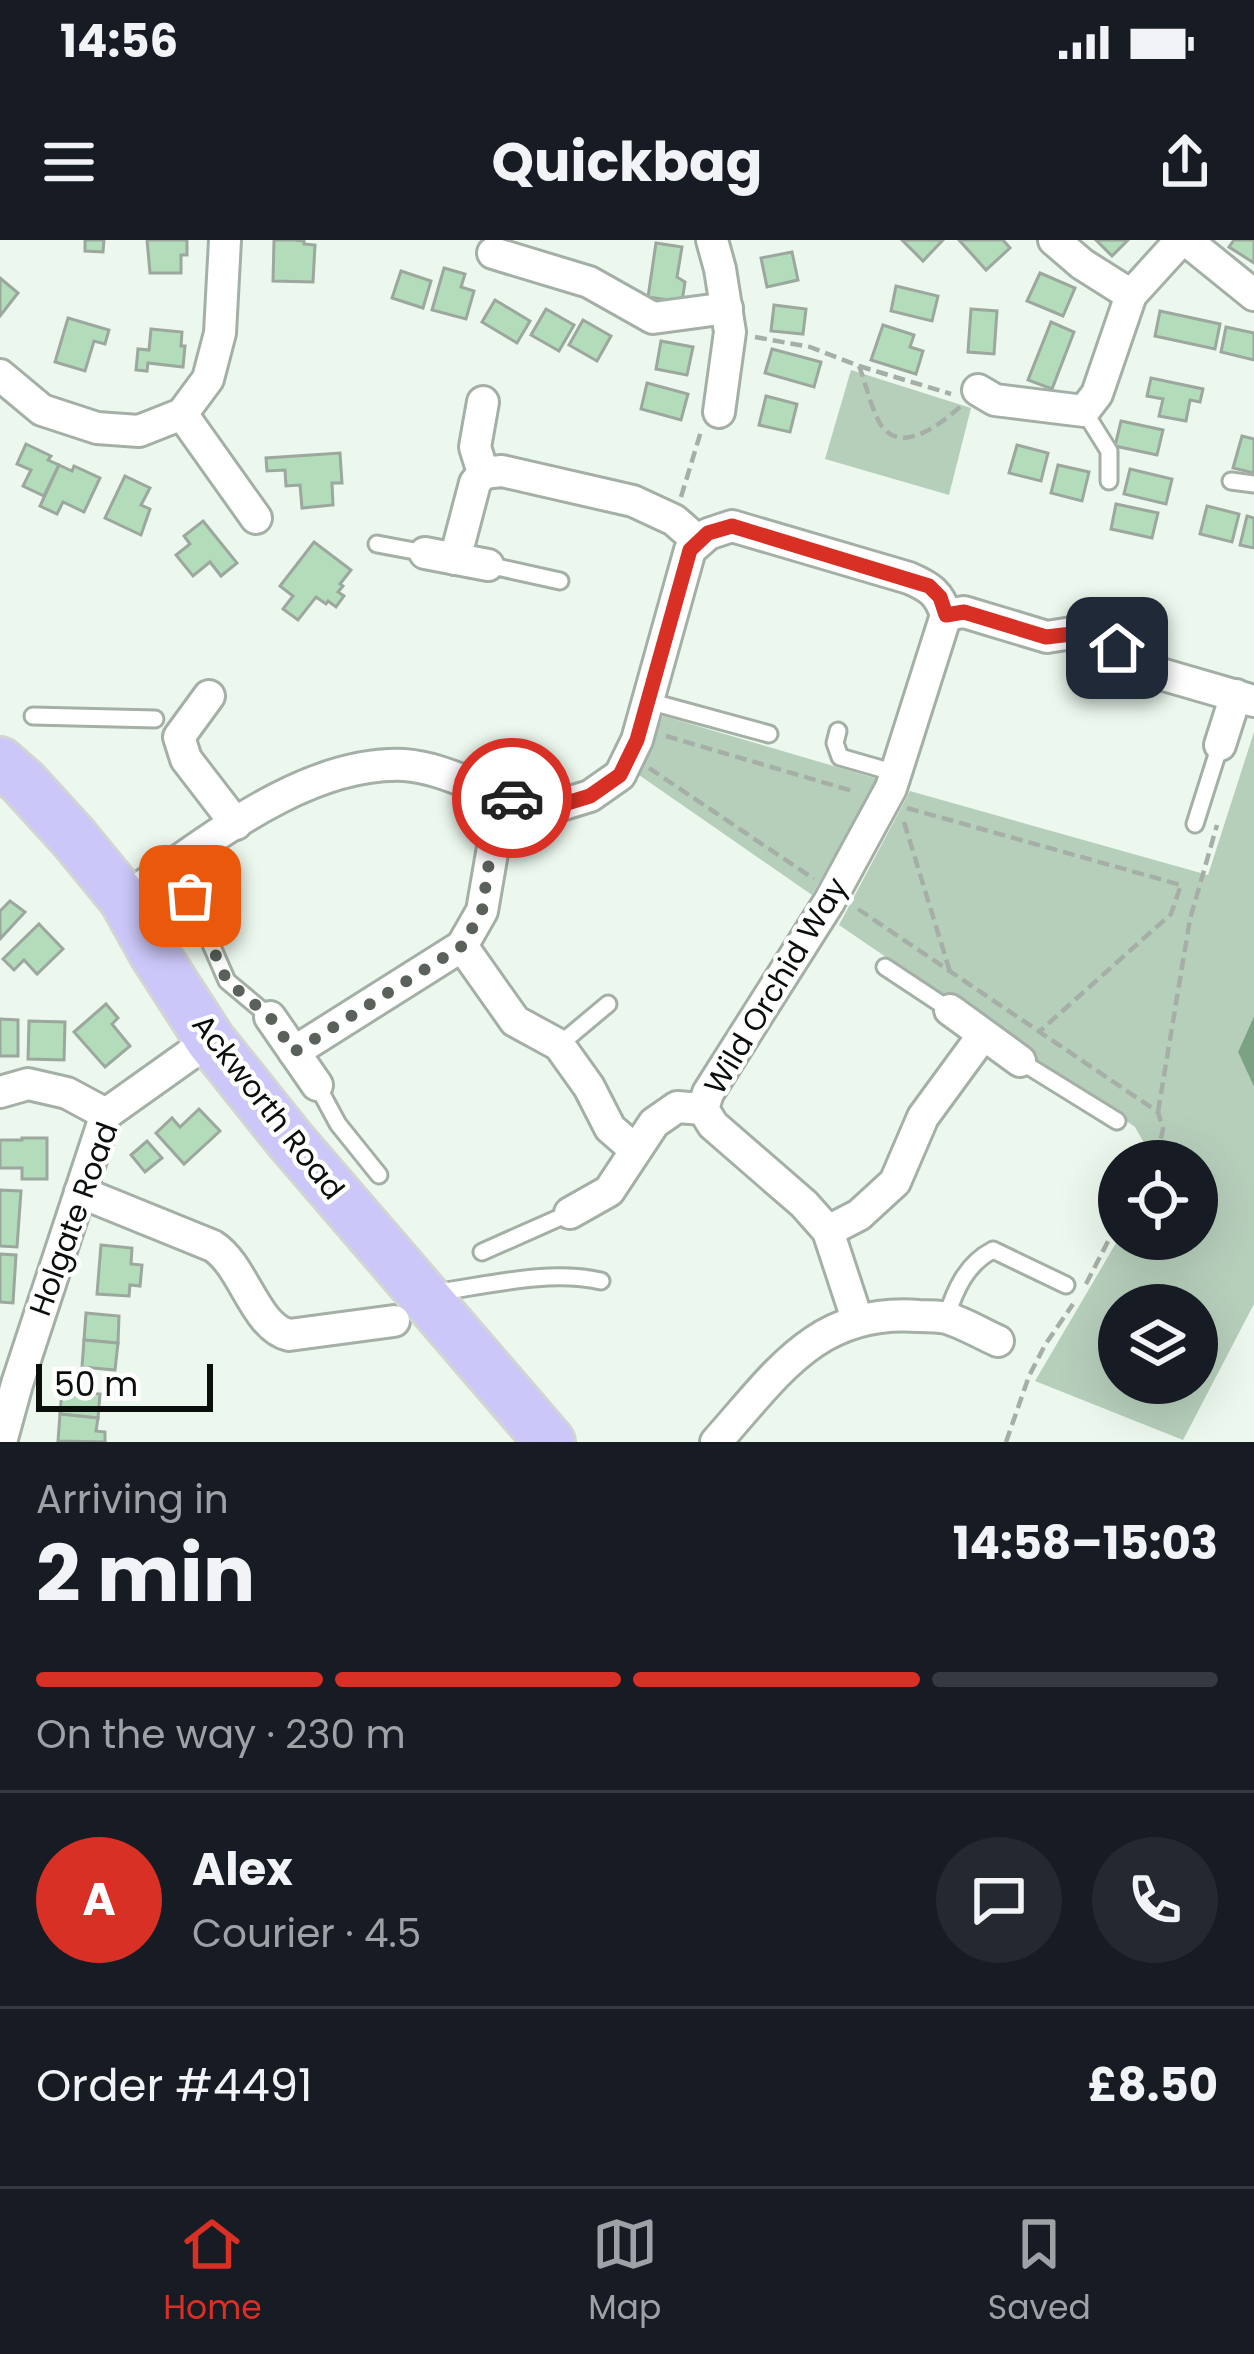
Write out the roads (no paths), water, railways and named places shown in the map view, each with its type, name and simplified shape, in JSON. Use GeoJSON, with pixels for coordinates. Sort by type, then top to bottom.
{"type":"FeatureCollection","features":[{"type":"Feature","properties":{"kind":"highway","name":"Ackworth Road"},"geometry":{"type":"LineString","coordinates":[[0,762],[74,838],[124,899],[210,1040],[290,1140],[408,1308],[550,1442]]}},
{"type":"Feature","properties":{"kind":"street"},"geometry":{"type":"LineString","coordinates":[[0,375],[42,410],[97,428],[139,431],[182,414],[208,379],[220,332],[225,240]]}},
{"type":"Feature","properties":{"kind":"street"},"geometry":{"type":"LineString","coordinates":[[712,240],[728,320],[718,412]]}},
{"type":"Feature","properties":{"kind":"street"},"geometry":{"type":"LineString","coordinates":[[1054,240],[1131,295]]}},
{"type":"Feature","properties":{"kind":"street"},"geometry":{"type":"LineString","coordinates":[[978,390],[995,400],[1084,411],[1097,394],[1131,295],[1183,240],[1254,296]]}},
{"type":"Feature","properties":{"kind":"street"},"geometry":{"type":"LineString","coordinates":[[491,246],[589,282],[653,318],[728,320]]}},
{"type":"Feature","properties":{"kind":"street"},"geometry":{"type":"LineString","coordinates":[[483,402],[475,447],[483,473]]}},
{"type":"Feature","properties":{"kind":"street"},"geometry":{"type":"LineString","coordinates":[[182,414],[256,518]]}},
{"type":"Feature","properties":{"kind":"street"},"geometry":{"type":"LineString","coordinates":[[488,566],[440,556],[483,473],[502,471],[633,501],[686,530],[708,533],[732,526],[929,586],[940,597],[946,615],[964,612],[1046,637],[1072,634],[1117,648],[1140,668],[1245,698],[1220,745]]}},
{"type":"Feature","properties":{"kind":"street"},"geometry":{"type":"LineString","coordinates":[[124,899],[297,788],[356,769],[407,765],[554,807],[590,796],[620,775],[639,728],[690,550],[686,530]]}},
{"type":"Feature","properties":{"kind":"street","name":"Wild Orchid Way"},"geometry":{"type":"LineString","coordinates":[[857,1319],[828,1231],[804,1204],[712,1125],[704,1109],[708,1093],[833,893],[890,787],[946,615]]}},
{"type":"Feature","properties":{"kind":"street"},"geometry":{"type":"LineString","coordinates":[[209,696],[167,728],[236,824]]}},
{"type":"Feature","properties":{"kind":"street"},"geometry":{"type":"LineString","coordinates":[[294,1052],[462,946],[482,911],[502,795]]}},
{"type":"Feature","properties":{"kind":"street"},"geometry":{"type":"LineString","coordinates":[[462,946],[515,1022],[559,1045],[610,1128],[634,1149]]}},
{"type":"Feature","properties":{"kind":"street"},"geometry":{"type":"LineString","coordinates":[[950,1010],[1020,1060]]}},
{"type":"Feature","properties":{"kind":"street"},"geometry":{"type":"LineString","coordinates":[[270,1017],[317,1085]]}},
{"type":"Feature","properties":{"kind":"street"},"geometry":{"type":"LineString","coordinates":[[828,1231],[859,1215],[895,1182],[923,1117],[983,1035]]}},
{"type":"Feature","properties":{"kind":"street","name":"Holgate Road"},"geometry":{"type":"LineString","coordinates":[[1,1442],[9,1382],[106,1114],[210,1040]]}},
{"type":"Feature","properties":{"kind":"street"},"geometry":{"type":"LineString","coordinates":[[0,1092],[28,1084],[48,1088],[106,1114]]}},
{"type":"Feature","properties":{"kind":"street"},"geometry":{"type":"LineString","coordinates":[[570,1213],[608,1191],[654,1123],[677,1108],[704,1109]]}},
{"type":"Feature","properties":{"kind":"street"},"geometry":{"type":"LineString","coordinates":[[80,1192],[226,1255],[278,1333],[289,1335],[408,1308]]}},
{"type":"Feature","properties":{"kind":"street"},"geometry":{"type":"LineString","coordinates":[[716,1442],[790,1358],[857,1319],[898,1314],[946,1318],[998,1341]]}},
{"type":"Feature","properties":{"kind":"lane"},"geometry":{"type":"LineString","coordinates":[[1084,411],[1109,451],[1109,481]]}},
{"type":"Feature","properties":{"kind":"lane"},"geometry":{"type":"LineString","coordinates":[[1231,481],[1254,484]]}},
{"type":"Feature","properties":{"kind":"lane"},"geometry":{"type":"LineString","coordinates":[[376,544],[440,556]]}},
{"type":"Feature","properties":{"kind":"lane"},"geometry":{"type":"LineString","coordinates":[[488,566],[560,580]]}},
{"type":"Feature","properties":{"kind":"lane"},"geometry":{"type":"LineString","coordinates":[[33,716],[167,728]]}},
{"type":"Feature","properties":{"kind":"lane"},"geometry":{"type":"LineString","coordinates":[[639,728],[770,734]]}},
{"type":"Feature","properties":{"kind":"lane"},"geometry":{"type":"LineString","coordinates":[[838,731],[835,743],[840,757],[890,787]]}},
{"type":"Feature","properties":{"kind":"lane"},"geometry":{"type":"LineString","coordinates":[[1195,824],[1220,745]]}},
{"type":"Feature","properties":{"kind":"lane"},"geometry":{"type":"LineString","coordinates":[[190,896],[227,981],[270,1017]]}},
{"type":"Feature","properties":{"kind":"lane"},"geometry":{"type":"LineString","coordinates":[[884,967],[950,1010]]}},
{"type":"Feature","properties":{"kind":"lane"},"geometry":{"type":"LineString","coordinates":[[559,1045],[608,1004]]}},
{"type":"Feature","properties":{"kind":"lane"},"geometry":{"type":"LineString","coordinates":[[1020,1060],[1117,1121]]}},
{"type":"Feature","properties":{"kind":"lane"},"geometry":{"type":"LineString","coordinates":[[317,1085],[338,1124],[379,1175]]}},
{"type":"Feature","properties":{"kind":"lane"},"geometry":{"type":"LineString","coordinates":[[482,1252],[570,1213]]}},
{"type":"Feature","properties":{"kind":"lane"},"geometry":{"type":"LineString","coordinates":[[946,1318],[954,1293],[976,1259],[993,1250],[1071,1292]]}},
{"type":"Feature","properties":{"kind":"lane"},"geometry":{"type":"LineString","coordinates":[[408,1308],[551,1277],[601,1281]]}}]}
